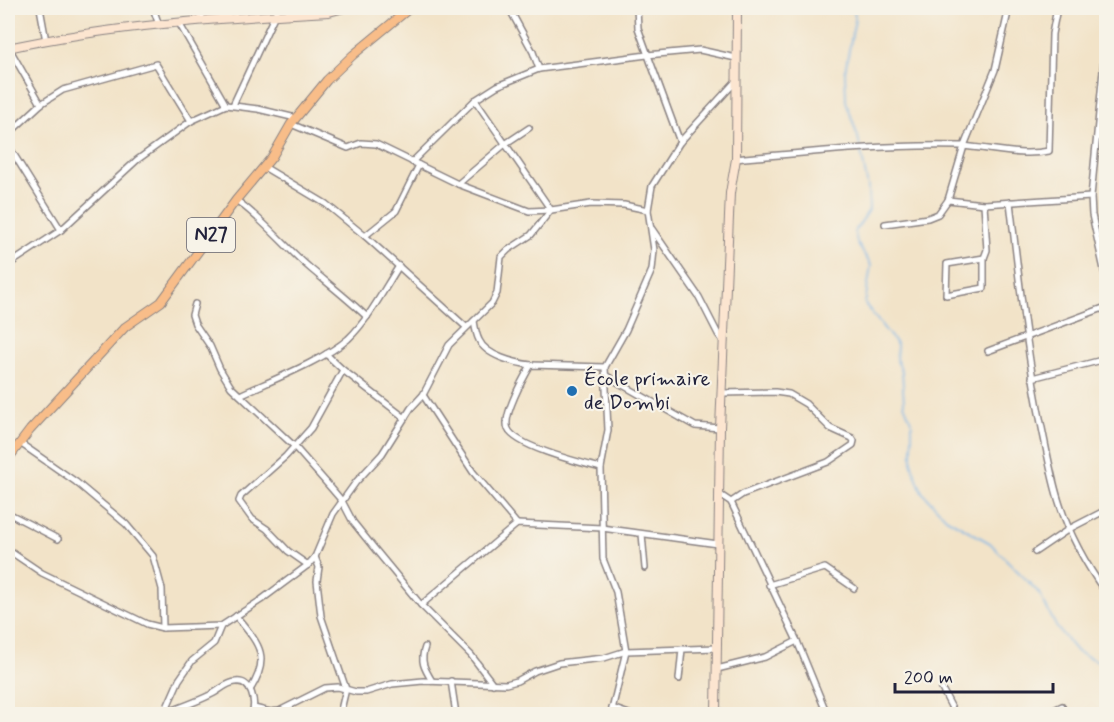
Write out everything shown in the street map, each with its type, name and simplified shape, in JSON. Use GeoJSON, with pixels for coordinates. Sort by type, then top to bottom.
{"type":"FeatureCollection","features":[{"type":"Feature","properties":{"kind":"main road","name":"N27"},"geometry":{"type":"LineString","coordinates":[[8,459],[125,327],[161,302],[236,200],[264,167],[293,121],[327,80],[353,55],[410,8]]}},
{"type":"Feature","properties":{"kind":"street"},"geometry":{"type":"LineString","coordinates":[[40,8],[46,41]]}},
{"type":"Feature","properties":{"kind":"street"},"geometry":{"type":"LineString","coordinates":[[153,8],[159,25]]}},
{"type":"Feature","properties":{"kind":"street"},"geometry":{"type":"LineString","coordinates":[[198,20],[208,8]]}},
{"type":"Feature","properties":{"kind":"street"},"geometry":{"type":"LineString","coordinates":[[41,104],[8,48],[179,22],[276,11],[329,12],[344,8]]}},
{"type":"Feature","properties":{"kind":"street"},"geometry":{"type":"LineString","coordinates":[[520,8],[510,10],[533,52],[539,69]]}},
{"type":"Feature","properties":{"kind":"street"},"geometry":{"type":"LineString","coordinates":[[637,8],[638,28],[680,142]]}},
{"type":"Feature","properties":{"kind":"street"},"geometry":{"type":"LineString","coordinates":[[716,714],[720,428],[730,193],[735,159],[737,8]]}},
{"type":"Feature","properties":{"kind":"street"},"geometry":{"type":"LineString","coordinates":[[885,224],[928,218],[938,214],[948,200],[964,146],[995,70],[1009,8]]}},
{"type":"Feature","properties":{"kind":"street"},"geometry":{"type":"LineString","coordinates":[[735,159],[856,147],[964,146],[1036,154],[1049,151],[1052,34],[1057,8]]}},
{"type":"Feature","properties":{"kind":"street"},"geometry":{"type":"LineString","coordinates":[[229,105],[276,11]]}},
{"type":"Feature","properties":{"kind":"street"},"geometry":{"type":"LineString","coordinates":[[179,22],[229,105]]}},
{"type":"Feature","properties":{"kind":"street"},"geometry":{"type":"LineString","coordinates":[[1107,39],[1105,77],[1091,197],[1092,214],[1107,279]]}},
{"type":"Feature","properties":{"kind":"street"},"geometry":{"type":"LineString","coordinates":[[412,162],[475,100],[496,86],[539,69],[700,50],[736,58]]}},
{"type":"Feature","properties":{"kind":"street"},"geometry":{"type":"LineString","coordinates":[[8,132],[41,104],[63,90],[156,64],[191,121]]}},
{"type":"Feature","properties":{"kind":"street"},"geometry":{"type":"LineString","coordinates":[[629,714],[611,711],[626,651],[615,592],[603,559],[601,468],[608,430],[605,367],[626,330],[652,270],[654,250],[648,210],[652,186],[680,142],[736,81]]}},
{"type":"Feature","properties":{"kind":"street"},"geometry":{"type":"LineString","coordinates":[[475,100],[551,210]]}},
{"type":"Feature","properties":{"kind":"street"},"geometry":{"type":"LineString","coordinates":[[8,265],[61,230],[137,160],[191,121],[229,105],[293,121],[348,148],[361,142],[376,144],[458,184],[529,211],[591,204],[624,205],[648,210]]}},
{"type":"Feature","properties":{"kind":"street"},"geometry":{"type":"LineString","coordinates":[[458,184],[505,144],[529,128]]}},
{"type":"Feature","properties":{"kind":"street"},"geometry":{"type":"LineString","coordinates":[[8,145],[61,230]]}},
{"type":"Feature","properties":{"kind":"street"},"geometry":{"type":"LineString","coordinates":[[365,236],[396,211],[419,165]]}},
{"type":"Feature","properties":{"kind":"street"},"geometry":{"type":"LineString","coordinates":[[264,167],[326,204],[466,327]]}},
{"type":"Feature","properties":{"kind":"street"},"geometry":{"type":"LineString","coordinates":[[948,200],[984,204],[1091,197]]}},
{"type":"Feature","properties":{"kind":"street"},"geometry":{"type":"LineString","coordinates":[[236,200],[253,212],[310,268],[367,317]]}},
{"type":"Feature","properties":{"kind":"street"},"geometry":{"type":"LineString","coordinates":[[1010,202],[1032,378],[1050,469],[1069,529],[1090,570],[1107,593]]}},
{"type":"Feature","properties":{"kind":"street"},"geometry":{"type":"LineString","coordinates":[[984,204],[987,250],[984,258],[984,288],[946,295],[947,264],[984,258]]}},
{"type":"Feature","properties":{"kind":"street"},"geometry":{"type":"LineString","coordinates":[[8,550],[42,573],[147,624],[163,628],[221,626],[261,600],[308,565],[315,557],[333,514],[356,482],[382,454],[423,395],[449,345],[492,303],[497,293],[501,257],[531,235],[551,210]]}},
{"type":"Feature","properties":{"kind":"street"},"geometry":{"type":"LineString","coordinates":[[651,227],[699,297],[717,334],[725,343]]}},
{"type":"Feature","properties":{"kind":"street"},"geometry":{"type":"LineString","coordinates":[[240,395],[326,354],[347,339],[367,317],[399,266]]}},
{"type":"Feature","properties":{"kind":"street"},"geometry":{"type":"LineString","coordinates":[[195,304],[192,315],[195,324],[210,346],[225,379],[294,446],[342,501],[353,522],[421,605],[471,655],[493,684]]}},
{"type":"Feature","properties":{"kind":"street"},"geometry":{"type":"LineString","coordinates":[[988,351],[1107,307]]}},
{"type":"Feature","properties":{"kind":"street"},"geometry":{"type":"LineString","coordinates":[[474,321],[479,341],[486,349],[511,362],[531,365],[605,367]]}},
{"type":"Feature","properties":{"kind":"street"},"geometry":{"type":"LineString","coordinates":[[326,354],[405,418]]}},
{"type":"Feature","properties":{"kind":"street"},"geometry":{"type":"LineString","coordinates":[[1032,378],[1107,359]]}},
{"type":"Feature","properties":{"kind":"street"},"geometry":{"type":"LineString","coordinates":[[531,365],[516,392],[507,423],[508,430],[545,452],[601,468]]}},
{"type":"Feature","properties":{"kind":"street"},"geometry":{"type":"LineString","coordinates":[[308,565],[288,551],[267,529],[252,519],[239,501],[241,496],[311,428],[343,370]]}},
{"type":"Feature","properties":{"kind":"street"},"geometry":{"type":"LineString","coordinates":[[605,375],[695,426],[720,428]]}},
{"type":"Feature","properties":{"kind":"street"},"geometry":{"type":"LineString","coordinates":[[722,393],[776,392],[789,394],[806,404],[830,428],[854,441],[853,445],[828,462],[743,494],[731,502]]}},
{"type":"Feature","properties":{"kind":"street"},"geometry":{"type":"LineString","coordinates":[[423,395],[473,472],[517,524]]}},
{"type":"Feature","properties":{"kind":"street"},"geometry":{"type":"LineString","coordinates":[[20,443],[76,482],[126,524],[153,556],[162,589],[163,628]]}},
{"type":"Feature","properties":{"kind":"street"},"geometry":{"type":"LineString","coordinates":[[719,494],[731,502],[797,641],[827,714]]}},
{"type":"Feature","properties":{"kind":"street"},"geometry":{"type":"LineString","coordinates":[[1035,552],[1069,529],[1107,510]]}},
{"type":"Feature","properties":{"kind":"street"},"geometry":{"type":"LineString","coordinates":[[8,513],[58,539]]}},
{"type":"Feature","properties":{"kind":"street"},"geometry":{"type":"LineString","coordinates":[[421,605],[517,524],[602,528],[718,544]]}},
{"type":"Feature","properties":{"kind":"street"},"geometry":{"type":"LineString","coordinates":[[642,534],[645,568]]}},
{"type":"Feature","properties":{"kind":"street"},"geometry":{"type":"LineString","coordinates":[[315,557],[319,567],[321,616],[346,689],[340,714]]}},
{"type":"Feature","properties":{"kind":"street"},"geometry":{"type":"LineString","coordinates":[[769,585],[825,568],[854,588]]}},
{"type":"Feature","properties":{"kind":"street"},"geometry":{"type":"LineString","coordinates":[[236,616],[257,641],[262,654],[262,666],[250,690]]}},
{"type":"Feature","properties":{"kind":"street"},"geometry":{"type":"LineString","coordinates":[[165,714],[179,680],[192,661],[214,643],[221,626]]}},
{"type":"Feature","properties":{"kind":"street"},"geometry":{"type":"LineString","coordinates":[[717,669],[765,657],[797,641]]}},
{"type":"Feature","properties":{"kind":"street"},"geometry":{"type":"LineString","coordinates":[[424,647],[423,666],[432,681]]}},
{"type":"Feature","properties":{"kind":"street"},"geometry":{"type":"LineString","coordinates":[[165,714],[235,682],[243,682],[250,690],[253,711],[270,712],[279,711],[326,688],[338,687],[366,692],[392,684],[432,681],[493,684],[517,681],[535,671],[559,663],[604,658],[626,651],[717,648]]}},
{"type":"Feature","properties":{"kind":"street"},"geometry":{"type":"LineString","coordinates":[[679,679],[682,649]]}},
{"type":"Feature","properties":{"kind":"street"},"geometry":{"type":"LineString","coordinates":[[451,681],[456,714]]}},
{"type":"Feature","properties":{"kind":"street"},"geometry":{"type":"LineString","coordinates":[[942,689],[955,714]]}},
{"type":"Feature","properties":{"kind":"street"},"geometry":{"type":"LineString","coordinates":[[1046,714],[1062,706]]}},
{"type":"Feature","properties":{"kind":"waterway"},"geometry":{"type":"LineString","coordinates":[[854,8],[855,19],[845,71],[846,101],[858,137],[868,187],[869,210],[855,231],[857,243],[871,265],[865,304],[897,345],[896,359],[902,371],[904,404],[912,424],[912,465],[922,492],[946,518],[990,543],[1039,593],[1057,628],[1077,652],[1106,665]]}},
{"type":"Feature","properties":{"kind":"place","name":"École primaire de Dombi"},"geometry":{"type":"Point","coordinates":[572,391]}}]}
